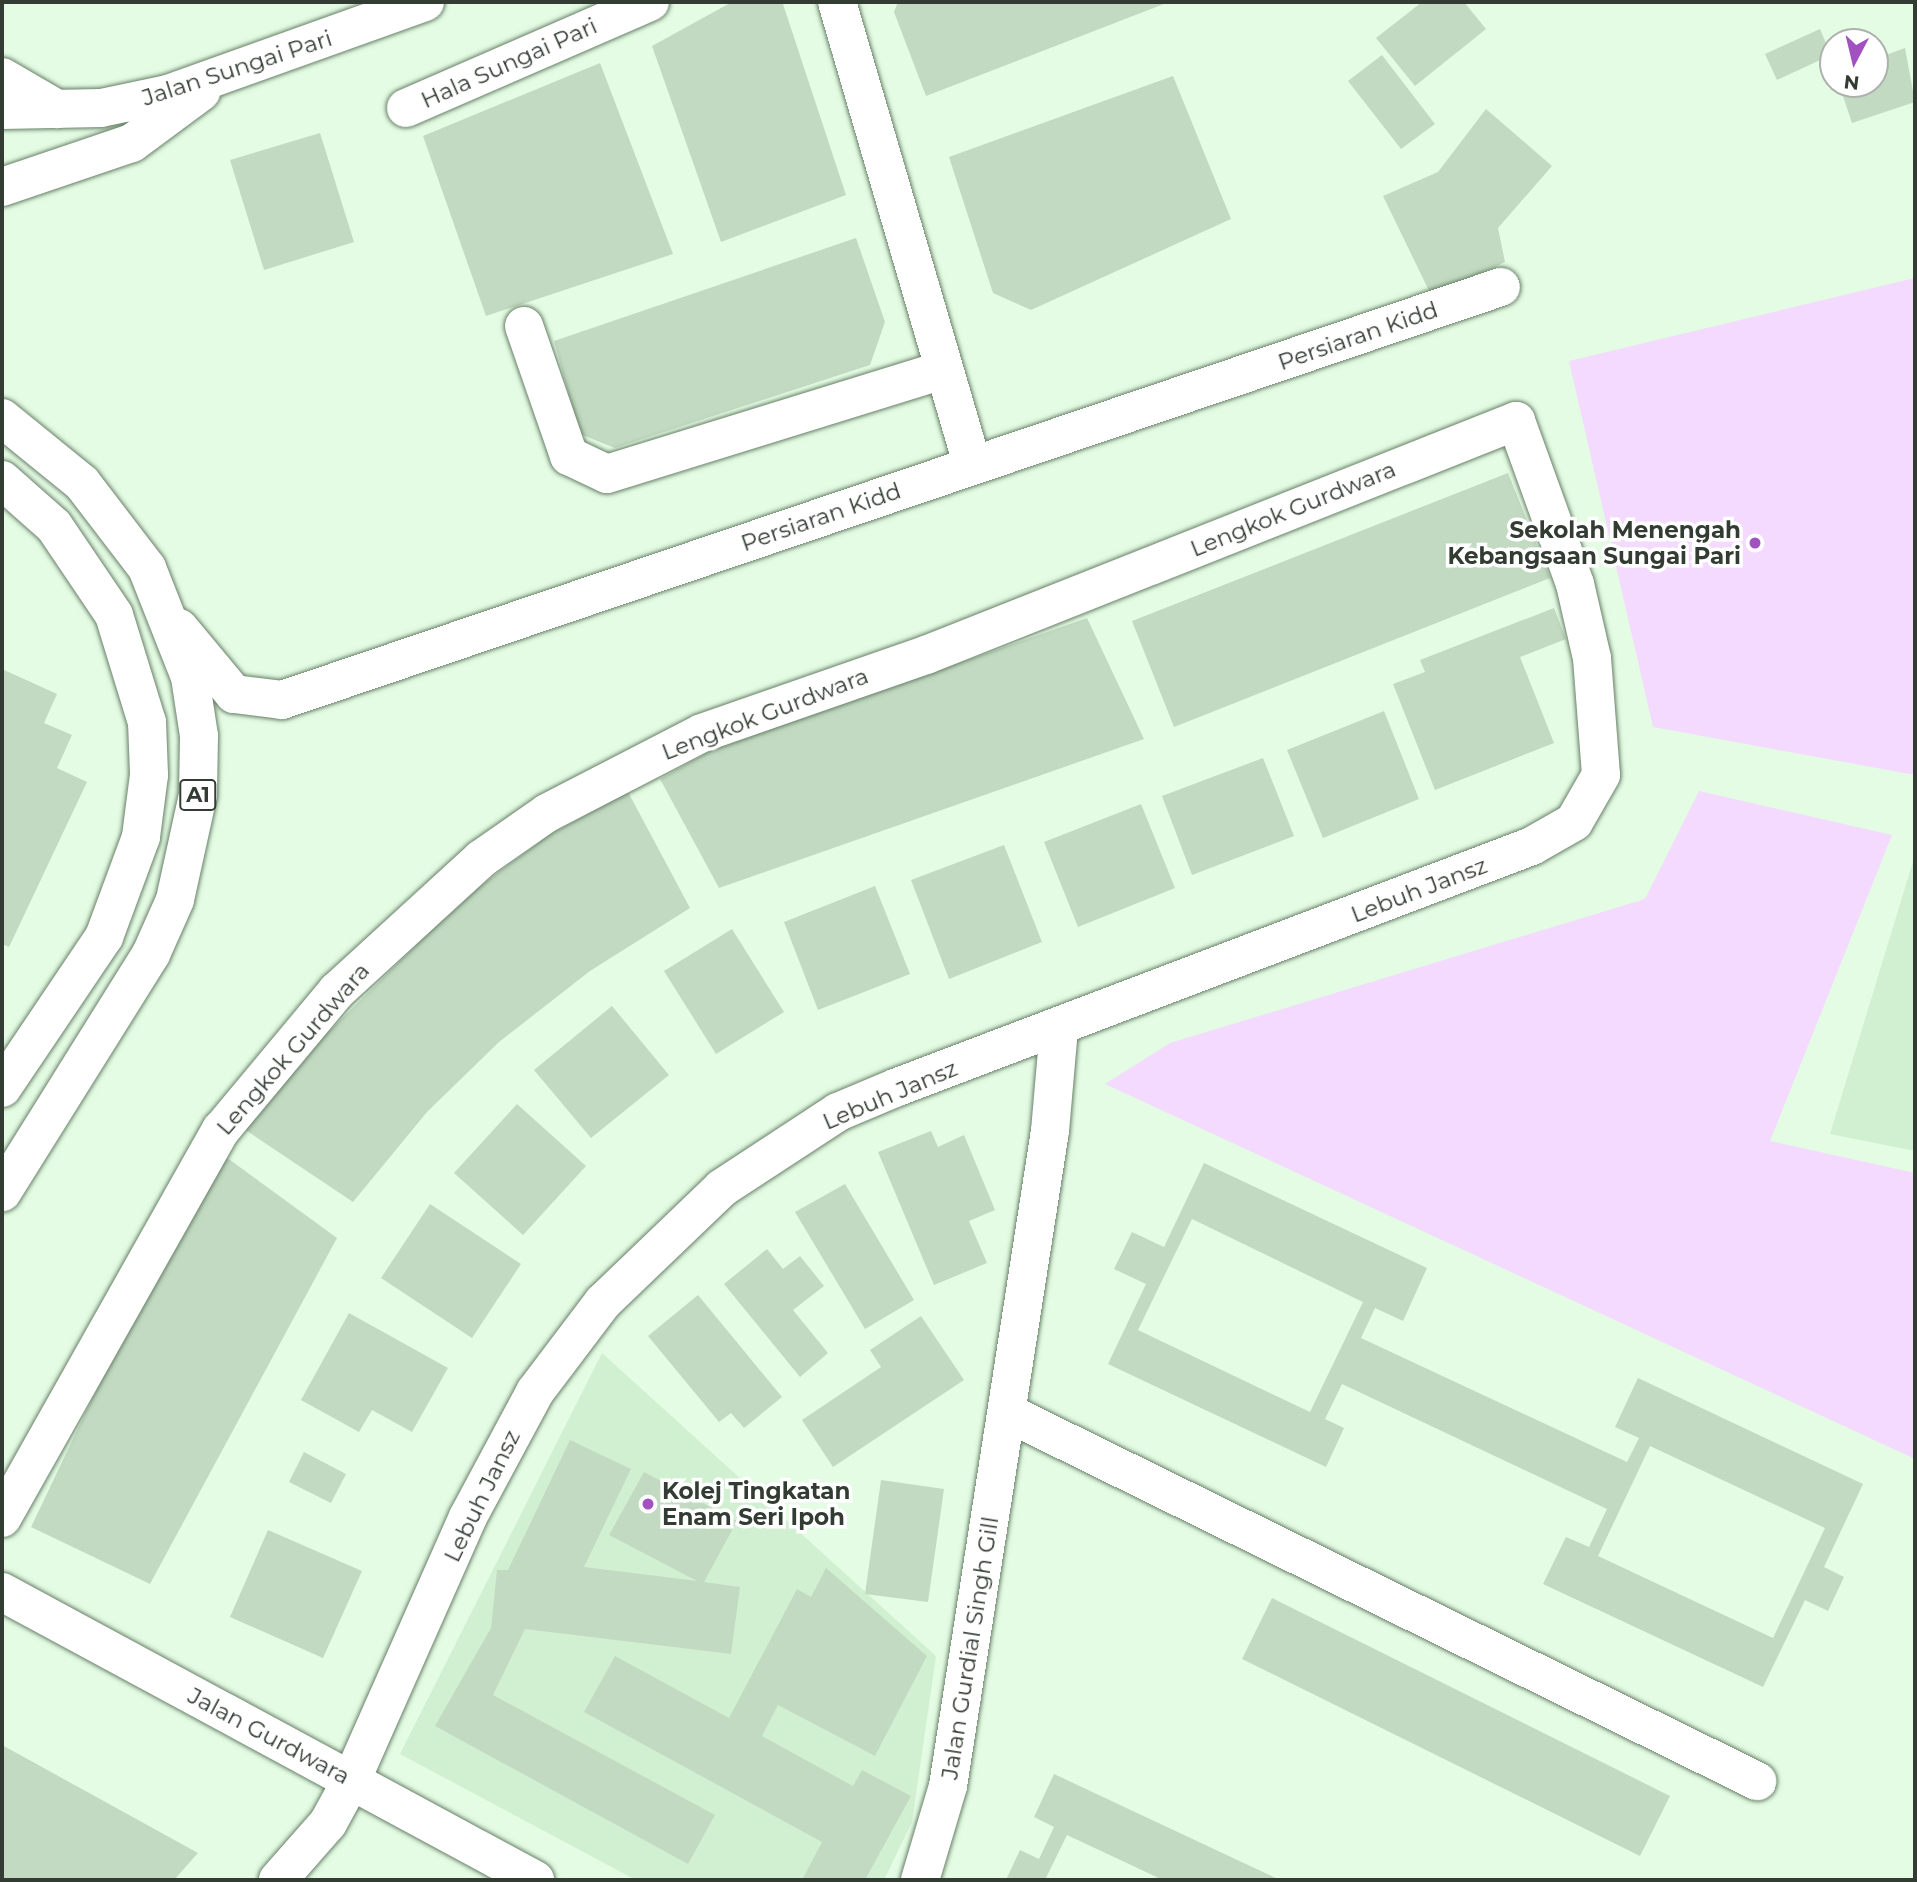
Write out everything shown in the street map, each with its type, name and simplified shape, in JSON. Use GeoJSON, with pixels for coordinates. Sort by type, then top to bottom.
{"type":"FeatureCollection","features":[{"type":"Feature","properties":{"kind":"street","name":"Jalan Sungai Pari"},"geometry":{"type":"LineString","coordinates":[[2,110],[62,111],[157,97],[425,2]]}},
{"type":"Feature","properties":{"kind":"street","name":"Hala Sungai Pari"},"geometry":{"type":"LineString","coordinates":[[406,108],[650,2]]}},
{"type":"Feature","properties":{"kind":"street"},"geometry":{"type":"LineString","coordinates":[[837,2],[972,465]]}},
{"type":"Feature","properties":{"kind":"street"},"geometry":{"type":"LineString","coordinates":[[2,187],[132,143],[233,68]]}},
{"type":"Feature","properties":{"kind":"street"},"geometry":{"type":"LineString","coordinates":[[2,77],[62,111]]}},
{"type":"Feature","properties":{"kind":"street","name":"Persiaran Kidd"},"geometry":{"type":"LineString","coordinates":[[172,618],[223,686],[246,699],[282,700],[1501,287]]}},
{"type":"Feature","properties":{"kind":"street"},"geometry":{"type":"LineString","coordinates":[[524,326],[569,456],[607,474],[944,370]]}},
{"type":"Feature","properties":{"kind":"street","name":"A1"},"geometry":{"type":"LineString","coordinates":[[2,418],[55,457],[118,524],[172,618],[199,736],[198,795],[175,900],[151,954],[2,1192]]}},
{"type":"Feature","properties":{"kind":"street","name":"Lebuh Jansz"},"geometry":{"type":"LineString","coordinates":[[278,1880],[328,1823],[351,1781],[501,1449],[603,1302],[722,1188],[838,1112],[1555,837],[1591,800],[1603,750],[1575,584],[1516,421]]}},
{"type":"Feature","properties":{"kind":"street","name":"Lengkok Gurdwara"},"geometry":{"type":"LineString","coordinates":[[2,1517],[221,1130],[337,991],[481,859],[547,813],[702,733],[926,654],[1516,421]]}},
{"type":"Feature","properties":{"kind":"street","name":"A1"},"geometry":{"type":"LineString","coordinates":[[2,481],[54,526],[114,615],[147,722],[149,775],[141,836],[104,937],[2,1088]]}},
{"type":"Feature","properties":{"kind":"street","name":"Jalan Gurdial Singh Gill"},"geometry":{"type":"LineString","coordinates":[[920,1880],[948,1786],[1008,1413],[1059,1029]]}},
{"type":"Feature","properties":{"kind":"street"},"geometry":{"type":"LineString","coordinates":[[1008,1413],[1757,1781]]}},
{"type":"Feature","properties":{"kind":"street","name":"Jalan Gurdwara"},"geometry":{"type":"LineString","coordinates":[[2,1592],[535,1880]]}},
{"type":"Feature","properties":{"kind":"shaded area","name":"Sekolah Menengah Kebangsaan Sungai Pari"},"geometry":{"type":"Polygon","coordinates":[[[1915,278],[1915,775],[1653,727],[1569,361],[1915,278]]]}},
{"type":"Feature","properties":{"kind":"shaded area"},"geometry":{"type":"Polygon","coordinates":[[[1699,791],[1892,835],[1770,1141],[1915,1173],[1915,1459],[1105,1084],[1170,1043],[1645,899],[1699,791]]]}},
{"type":"Feature","properties":{"kind":"shaded area"},"geometry":{"type":"Polygon","coordinates":[[[1915,855],[1915,1151],[1830,1134],[1915,855]]]}},
{"type":"Feature","properties":{"kind":"shaded area","name":"Kolej Tingkatan Enam Seri Ipoh"},"geometry":{"type":"Polygon","coordinates":[[[602,1353],[936,1656],[912,1822],[884,1880],[636,1880],[400,1754],[602,1353]]]}},
{"type":"Feature","properties":{"kind":"building"},"geometry":{"type":"Polygon","coordinates":[[[732,2],[783,4],[846,195],[721,242],[652,46],[732,2]]]}},
{"type":"Feature","properties":{"kind":"building"},"geometry":{"type":"Polygon","coordinates":[[[898,2],[1169,2],[926,96],[894,12],[898,2]]]}},
{"type":"Feature","properties":{"kind":"building"},"geometry":{"type":"Polygon","coordinates":[[[1422,2],[1464,2],[1486,29],[1415,86],[1376,38],[1422,2]]]}},
{"type":"Feature","properties":{"kind":"building"},"geometry":{"type":"Polygon","coordinates":[[[1819,29],[1819,61],[1777,80],[1765,54],[1819,29]]]}},
{"type":"Feature","properties":{"kind":"building"},"geometry":{"type":"Polygon","coordinates":[[[1905,48],[1915,102],[1852,123],[1844,98],[1889,98],[1889,54],[1905,48]]]}},
{"type":"Feature","properties":{"kind":"building"},"geometry":{"type":"Polygon","coordinates":[[[1382,55],[1435,124],[1401,149],[1348,81],[1382,55]]]}},
{"type":"Feature","properties":{"kind":"building"},"geometry":{"type":"Polygon","coordinates":[[[600,63],[673,254],[486,316],[423,136],[600,63]]]}},
{"type":"Feature","properties":{"kind":"building"},"geometry":{"type":"Polygon","coordinates":[[[1173,76],[1231,219],[1031,310],[993,293],[949,157],[1173,76]]]}},
{"type":"Feature","properties":{"kind":"building"},"geometry":{"type":"Polygon","coordinates":[[[1486,109],[1552,166],[1498,228],[1505,262],[1432,297],[1383,196],[1438,172],[1486,109]]]}},
{"type":"Feature","properties":{"kind":"building"},"geometry":{"type":"Polygon","coordinates":[[[320,133],[354,242],[264,270],[230,160],[320,133]]]}},
{"type":"Feature","properties":{"kind":"building"},"geometry":{"type":"Polygon","coordinates":[[[856,238],[885,322],[870,365],[615,448],[580,434],[554,341],[856,238]]]}},
{"type":"Feature","properties":{"kind":"building"},"geometry":{"type":"Polygon","coordinates":[[[1508,473],[1550,578],[1174,727],[1132,621],[1508,473]]]}},
{"type":"Feature","properties":{"kind":"building"},"geometry":{"type":"Polygon","coordinates":[[[1554,608],[1566,639],[1520,657],[1554,743],[1435,790],[1393,684],[1425,672],[1420,660],[1554,608]]]}},
{"type":"Feature","properties":{"kind":"building"},"geometry":{"type":"Polygon","coordinates":[[[1087,618],[1144,739],[719,888],[660,779],[714,749],[1087,618]]]}},
{"type":"Feature","properties":{"kind":"building"},"geometry":{"type":"Polygon","coordinates":[[[2,669],[57,694],[44,723],[72,735],[57,768],[87,782],[9,947],[2,944],[2,669]]]}},
{"type":"Feature","properties":{"kind":"building"},"geometry":{"type":"Polygon","coordinates":[[[1384,711],[1419,799],[1323,838],[1287,750],[1384,711]]]}},
{"type":"Feature","properties":{"kind":"building"},"geometry":{"type":"Polygon","coordinates":[[[1263,758],[1294,836],[1192,875],[1162,796],[1263,758]]]}},
{"type":"Feature","properties":{"kind":"building"},"geometry":{"type":"Polygon","coordinates":[[[628,792],[690,908],[590,971],[499,1042],[427,1112],[353,1202],[244,1129],[292,1068],[463,899],[549,835],[628,792]]]}},
{"type":"Feature","properties":{"kind":"building"},"geometry":{"type":"Polygon","coordinates":[[[1141,804],[1175,888],[1078,927],[1044,842],[1141,804]]]}},
{"type":"Feature","properties":{"kind":"building"},"geometry":{"type":"Polygon","coordinates":[[[1004,845],[1042,942],[949,979],[911,880],[1004,845]]]}},
{"type":"Feature","properties":{"kind":"building"},"geometry":{"type":"Polygon","coordinates":[[[875,886],[910,974],[818,1010],[784,922],[875,886]]]}},
{"type":"Feature","properties":{"kind":"building"},"geometry":{"type":"Polygon","coordinates":[[[732,929],[784,1012],[716,1054],[664,971],[732,929]]]}},
{"type":"Feature","properties":{"kind":"building"},"geometry":{"type":"Polygon","coordinates":[[[612,1006],[669,1075],[591,1138],[534,1070],[612,1006]]]}},
{"type":"Feature","properties":{"kind":"building"},"geometry":{"type":"Polygon","coordinates":[[[517,1104],[586,1166],[523,1235],[454,1173],[517,1104]]]}},
{"type":"Feature","properties":{"kind":"building"},"geometry":{"type":"Polygon","coordinates":[[[931,1131],[938,1147],[964,1135],[995,1210],[969,1221],[987,1263],[934,1285],[878,1152],[931,1131]]]}},
{"type":"Feature","properties":{"kind":"building"},"geometry":{"type":"Polygon","coordinates":[[[226,1157],[337,1238],[150,1584],[31,1527],[159,1259],[226,1157]]]}},
{"type":"Feature","properties":{"kind":"building"},"geometry":{"type":"Polygon","coordinates":[[[1204,1163],[1427,1268],[1403,1321],[1375,1308],[1361,1338],[1627,1462],[1639,1438],[1615,1427],[1638,1378],[1863,1484],[1824,1567],[1844,1577],[1828,1611],[1805,1600],[1763,1687],[1543,1584],[1566,1537],[1589,1547],[1607,1509],[1342,1384],[1325,1419],[1344,1428],[1326,1467],[1108,1364],[1146,1284],[1114,1269],[1132,1232],[1164,1247],[1204,1163]],[[1192,1219],[1138,1330],[1310,1412],[1363,1302],[1192,1219]],[[1650,1446],[1598,1556],[1773,1638],[1825,1528],[1650,1446]]]}},
{"type":"Feature","properties":{"kind":"building"},"geometry":{"type":"Polygon","coordinates":[[[845,1184],[914,1300],[865,1329],[795,1212],[845,1184]]]}},
{"type":"Feature","properties":{"kind":"building"},"geometry":{"type":"Polygon","coordinates":[[[430,1204],[521,1264],[472,1338],[381,1278],[430,1204]]]}},
{"type":"Feature","properties":{"kind":"building"},"geometry":{"type":"Polygon","coordinates":[[[767,1249],[783,1269],[800,1256],[824,1286],[793,1310],[828,1353],[800,1377],[724,1284],[767,1249]]]}},
{"type":"Feature","properties":{"kind":"building"},"geometry":{"type":"Polygon","coordinates":[[[698,1295],[782,1397],[744,1428],[731,1413],[719,1422],[648,1336],[698,1295]]]}},
{"type":"Feature","properties":{"kind":"building"},"geometry":{"type":"Polygon","coordinates":[[[349,1313],[448,1368],[412,1432],[372,1410],[359,1432],[301,1400],[349,1313]]]}},
{"type":"Feature","properties":{"kind":"building"},"geometry":{"type":"Polygon","coordinates":[[[921,1316],[964,1380],[833,1467],[802,1420],[881,1367],[870,1350],[921,1316]]]}},
{"type":"Feature","properties":{"kind":"building"},"geometry":{"type":"Polygon","coordinates":[[[570,1440],[631,1469],[584,1567],[697,1581],[609,1535],[644,1472],[737,1521],[704,1582],[740,1587],[731,1654],[525,1629],[493,1695],[715,1815],[688,1864],[435,1726],[491,1628],[497,1570],[508,1570],[570,1440]]]}},
{"type":"Feature","properties":{"kind":"building"},"geometry":{"type":"Polygon","coordinates":[[[304,1452],[346,1474],[331,1503],[289,1482],[304,1452]]]}},
{"type":"Feature","properties":{"kind":"building"},"geometry":{"type":"Polygon","coordinates":[[[881,1480],[944,1489],[928,1602],[865,1594],[881,1480]]]}},
{"type":"Feature","properties":{"kind":"building"},"geometry":{"type":"Polygon","coordinates":[[[268,1530],[362,1571],[323,1658],[230,1617],[268,1530]]]}},
{"type":"Feature","properties":{"kind":"building"},"geometry":{"type":"Polygon","coordinates":[[[826,1568],[927,1656],[875,1756],[778,1705],[762,1736],[853,1786],[862,1770],[911,1796],[865,1880],[802,1880],[822,1842],[584,1712],[615,1656],[729,1718],[797,1589],[811,1597],[826,1568]]]}},
{"type":"Feature","properties":{"kind":"building"},"geometry":{"type":"Polygon","coordinates":[[[1272,1598],[1670,1796],[1640,1856],[1242,1659],[1272,1598]]]}},
{"type":"Feature","properties":{"kind":"building"},"geometry":{"type":"Polygon","coordinates":[[[2,1745],[198,1853],[174,1880],[2,1880],[2,1745]]]}},
{"type":"Feature","properties":{"kind":"building"},"geometry":{"type":"Polygon","coordinates":[[[1054,1774],[1280,1880],[1163,1880],[1067,1835],[1045,1880],[1006,1880],[1020,1850],[1039,1859],[1054,1827],[1034,1817],[1054,1774]]]}},
{"type":"Feature","properties":{"kind":"place","name":"Sekolah Menengah Kebangsaan Sungai Pari"},"geometry":{"type":"Point","coordinates":[1755,543]}},
{"type":"Feature","properties":{"kind":"place","name":"Kolej Tingkatan Enam Seri Ipoh"},"geometry":{"type":"Point","coordinates":[648,1504]}}]}
